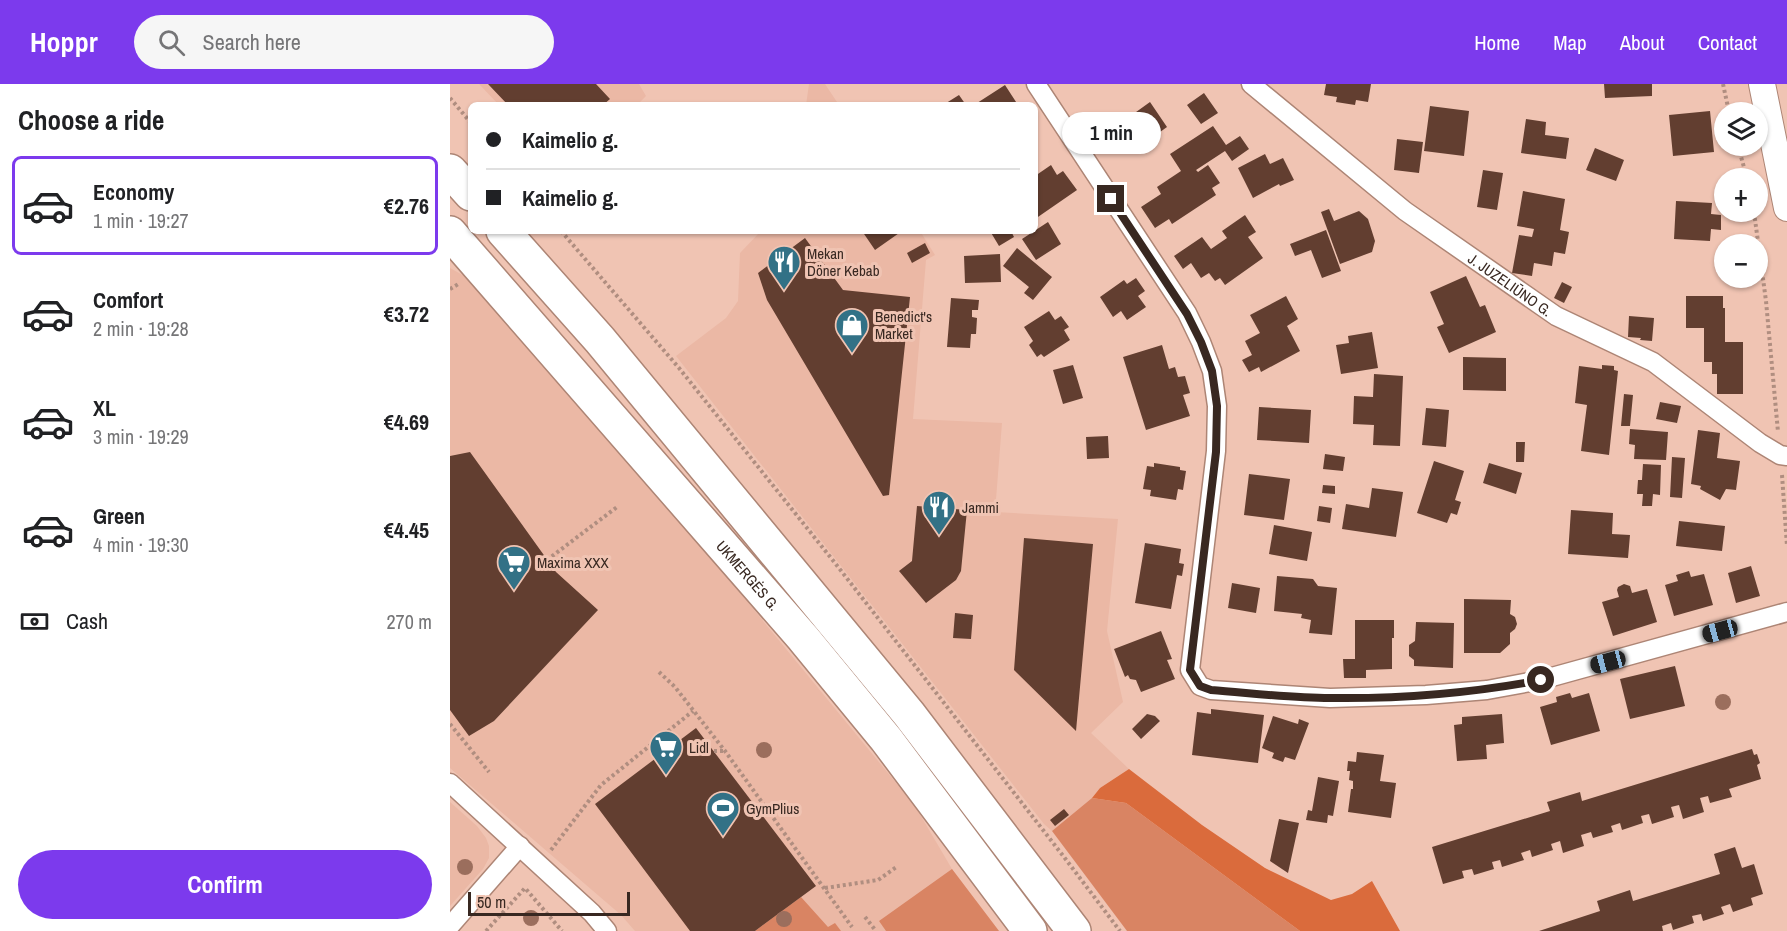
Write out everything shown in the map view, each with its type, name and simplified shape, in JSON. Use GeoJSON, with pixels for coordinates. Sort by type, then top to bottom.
{"type":"FeatureCollection","features":[{"type":"Feature","properties":{"kind":"highway"},"geometry":{"type":"LineString","coordinates":[[450,171],[468,191]]}},
{"type":"Feature","properties":{"kind":"highway"},"geometry":{"type":"LineString","coordinates":[[506,234],[613,356],[909,714],[1074,931]]}},
{"type":"Feature","properties":{"kind":"highway","name":"UKMERGĖS G."},"geometry":{"type":"LineString","coordinates":[[456,248],[803,638],[886,739],[1030,931]]}},
{"type":"Feature","properties":{"kind":"street"},"geometry":{"type":"LineString","coordinates":[[1036,84],[1187,314],[1212,371],[1217,406],[1216,452],[1190,670],[1200,686],[1211,690],[1330,698],[1426,695],[1487,690],[1541,680],[1787,612]]}},
{"type":"Feature","properties":{"kind":"street","name":"J. JUZELIŪNO G."},"geometry":{"type":"LineString","coordinates":[[1251,84],[1405,211],[1556,316],[1653,362],[1761,443],[1784,456]]}},
{"type":"Feature","properties":{"kind":"street"},"geometry":{"type":"LineString","coordinates":[[1762,84],[1787,208]]}},
{"type":"Feature","properties":{"kind":"street"},"geometry":{"type":"LineString","coordinates":[[450,783],[520,846],[607,931]]}},
{"type":"Feature","properties":{"kind":"street"},"geometry":{"type":"LineString","coordinates":[[450,926],[520,846]]}},
{"type":"Feature","properties":{"kind":"path"},"geometry":{"type":"LineString","coordinates":[[1724,84],[1728,102]]}},
{"type":"Feature","properties":{"kind":"path"},"geometry":{"type":"LineString","coordinates":[[450,98],[468,119]]}},
{"type":"Feature","properties":{"kind":"path"},"geometry":{"type":"LineString","coordinates":[[1755,222],[1784,456],[1787,546]]}},
{"type":"Feature","properties":{"kind":"path"},"geometry":{"type":"LineString","coordinates":[[564,234],[679,368],[1064,856],[1120,931]]}},
{"type":"Feature","properties":{"kind":"path"},"geometry":{"type":"LineString","coordinates":[[547,560],[617,507]]}},
{"type":"Feature","properties":{"kind":"path"},"geometry":{"type":"LineString","coordinates":[[659,672],[675,687],[725,751],[852,927]]}},
{"type":"Feature","properties":{"kind":"path"},"geometry":{"type":"LineString","coordinates":[[548,853],[601,785],[693,711]]}},
{"type":"Feature","properties":{"kind":"path"},"geometry":{"type":"LineString","coordinates":[[450,724],[489,772]]}},
{"type":"Feature","properties":{"kind":"path"},"geometry":{"type":"LineString","coordinates":[[666,733],[674,744]]}},
{"type":"Feature","properties":{"kind":"path"},"geometry":{"type":"LineString","coordinates":[[714,751],[725,751]]}},
{"type":"Feature","properties":{"kind":"path"},"geometry":{"type":"LineString","coordinates":[[825,888],[878,880],[897,866]]}},
{"type":"Feature","properties":{"kind":"path"},"geometry":{"type":"LineString","coordinates":[[486,931],[525,888],[562,931]]}},
{"type":"Feature","properties":{"kind":"path"},"geometry":{"type":"LineString","coordinates":[[866,917],[876,931]]}},
{"type":"Feature","properties":{"kind":"shaded area"},"geometry":{"type":"Polygon","coordinates":[[[479,84],[639,84],[646,96],[640,102],[496,102],[479,84]]]}},
{"type":"Feature","properties":{"kind":"shaded area"},"geometry":{"type":"Polygon","coordinates":[[[809,84],[825,84],[837,102],[806,102],[809,84]]]}},
{"type":"Feature","properties":{"kind":"shaded area"},"geometry":{"type":"Polygon","coordinates":[[[758,234],[922,234],[935,255],[926,260],[913,419],[1002,423],[995,512],[1118,519],[1107,631],[1123,702],[1091,733],[1129,769],[1100,788],[1092,798],[1052,831],[1044,824],[676,356],[726,318],[738,301],[740,253],[758,234]]]}},
{"type":"Feature","properties":{"kind":"shaded area"},"geometry":{"type":"Polygon","coordinates":[[[450,268],[468,278],[704,549],[915,806],[952,869],[999,931],[635,931],[621,915],[450,768],[450,268]]]}},
{"type":"Feature","properties":{"kind":"shaded area"},"geometry":{"type":"Polygon","coordinates":[[[1129,769],[1202,825],[1265,868],[1331,900],[1352,894],[1372,881],[1400,931],[1300,931],[1126,803],[1092,798],[1100,788],[1129,769]]]}},
{"type":"Feature","properties":{"kind":"shaded area"},"geometry":{"type":"Polygon","coordinates":[[[1092,798],[1126,803],[1300,931],[1127,931],[1052,831],[1092,798]]]}},
{"type":"Feature","properties":{"kind":"shaded area"},"geometry":{"type":"Polygon","coordinates":[[[450,802],[477,826],[486,838],[489,858],[483,869],[450,906],[450,802]]]}},
{"type":"Feature","properties":{"kind":"shaded area"},"geometry":{"type":"Polygon","coordinates":[[[952,869],[999,931],[886,931],[879,921],[952,869]]]}},
{"type":"Feature","properties":{"kind":"shaded area"},"geometry":{"type":"Polygon","coordinates":[[[801,897],[828,927],[835,923],[841,931],[755,931],[801,897]]]}},
{"type":"Feature","properties":{"kind":"building"},"geometry":{"type":"Polygon","coordinates":[[[488,84],[596,84],[610,99],[606,102],[505,102],[488,84]]]}},
{"type":"Feature","properties":{"kind":"building"},"geometry":{"type":"Polygon","coordinates":[[[1326,84],[1371,84],[1368,102],[1356,100],[1355,105],[1336,102],[1337,97],[1324,95],[1326,84]]]}},
{"type":"Feature","properties":{"kind":"building"},"geometry":{"type":"Polygon","coordinates":[[[1604,84],[1652,84],[1652,96],[1605,98],[1604,84]]]}},
{"type":"Feature","properties":{"kind":"building"},"geometry":{"type":"Polygon","coordinates":[[[1005,85],[1016,102],[979,102],[1005,85]]]}},
{"type":"Feature","properties":{"kind":"building"},"geometry":{"type":"Polygon","coordinates":[[[1204,93],[1218,113],[1201,124],[1187,105],[1204,93]]]}},
{"type":"Feature","properties":{"kind":"building"},"geometry":{"type":"Polygon","coordinates":[[[959,95],[964,102],[948,102],[959,95]]]}},
{"type":"Feature","properties":{"kind":"building"},"geometry":{"type":"Polygon","coordinates":[[[1150,102],[1167,127],[1135,150],[1134,148],[1127,153],[1118,139],[1124,134],[1118,125],[1150,102]]]}},
{"type":"Feature","properties":{"kind":"building"},"geometry":{"type":"Polygon","coordinates":[[[1430,106],[1469,111],[1464,156],[1424,151],[1430,106]]]}},
{"type":"Feature","properties":{"kind":"building"},"geometry":{"type":"Polygon","coordinates":[[[1710,111],[1714,152],[1673,156],[1669,115],[1710,111]]]}},
{"type":"Feature","properties":{"kind":"building"},"geometry":{"type":"Polygon","coordinates":[[[1526,119],[1546,122],[1545,135],[1569,138],[1566,159],[1521,153],[1526,119]]]}},
{"type":"Feature","properties":{"kind":"building"},"geometry":{"type":"Polygon","coordinates":[[[1213,126],[1226,145],[1240,136],[1249,149],[1232,161],[1225,151],[1196,170],[1198,172],[1208,165],[1220,183],[1212,188],[1216,195],[1172,224],[1169,219],[1155,228],[1141,207],[1161,194],[1157,187],[1181,171],[1170,154],[1213,126]]]}},
{"type":"Feature","properties":{"kind":"building"},"geometry":{"type":"Polygon","coordinates":[[[1397,139],[1423,142],[1419,173],[1394,170],[1397,139]]]}},
{"type":"Feature","properties":{"kind":"building"},"geometry":{"type":"Polygon","coordinates":[[[1595,148],[1624,160],[1616,181],[1586,170],[1595,148]]]}},
{"type":"Feature","properties":{"kind":"building"},"geometry":{"type":"Polygon","coordinates":[[[1265,154],[1270,164],[1283,158],[1294,180],[1280,186],[1279,184],[1253,198],[1238,168],[1265,154]]]}},
{"type":"Feature","properties":{"kind":"building"},"geometry":{"type":"Polygon","coordinates":[[[1051,165],[1057,175],[1063,171],[1077,190],[1038,217],[1038,174],[1051,165]]]}},
{"type":"Feature","properties":{"kind":"building"},"geometry":{"type":"Polygon","coordinates":[[[1483,170],[1503,173],[1497,210],[1477,207],[1483,170]]]}},
{"type":"Feature","properties":{"kind":"building"},"geometry":{"type":"Polygon","coordinates":[[[1523,191],[1565,199],[1560,230],[1569,232],[1565,254],[1554,252],[1552,266],[1534,263],[1532,276],[1512,273],[1519,235],[1532,237],[1534,229],[1517,226],[1523,191]]]}},
{"type":"Feature","properties":{"kind":"building"},"geometry":{"type":"Polygon","coordinates":[[[1676,201],[1712,203],[1711,214],[1714,214],[1714,222],[1721,222],[1721,230],[1711,229],[1710,241],[1674,239],[1676,201]]]}},
{"type":"Feature","properties":{"kind":"building"},"geometry":{"type":"Polygon","coordinates":[[[1329,209],[1334,221],[1359,211],[1368,219],[1375,241],[1372,252],[1340,264],[1321,212],[1329,209]]]}},
{"type":"Feature","properties":{"kind":"building"},"geometry":{"type":"Polygon","coordinates":[[[1245,215],[1256,232],[1248,237],[1263,258],[1225,285],[1220,278],[1215,281],[1209,273],[1201,278],[1191,263],[1183,269],[1174,256],[1202,237],[1211,249],[1227,238],[1222,231],[1245,215]]]}},
{"type":"Feature","properties":{"kind":"building"},"geometry":{"type":"Polygon","coordinates":[[[1048,222],[1061,244],[1036,260],[1022,239],[1030,234],[1038,234],[1038,229],[1048,222]]]}},
{"type":"Feature","properties":{"kind":"building"},"geometry":{"type":"Polygon","coordinates":[[[1326,230],[1341,271],[1322,278],[1311,250],[1295,256],[1290,244],[1326,230]]]}},
{"type":"Feature","properties":{"kind":"building"},"geometry":{"type":"Polygon","coordinates":[[[864,234],[898,234],[875,250],[864,234]]]}},
{"type":"Feature","properties":{"kind":"building"},"geometry":{"type":"Polygon","coordinates":[[[992,234],[1012,234],[1014,237],[999,246],[992,234]]]}},
{"type":"Feature","properties":{"kind":"building","name":"Benedict's Market"},"geometry":{"type":"Polygon","coordinates":[[[805,238],[843,290],[910,297],[889,495],[883,496],[767,300],[758,273],[805,238]]]}},
{"type":"Feature","properties":{"kind":"building"},"geometry":{"type":"Polygon","coordinates":[[[925,243],[930,253],[912,263],[907,253],[925,243]]]}},
{"type":"Feature","properties":{"kind":"building"},"geometry":{"type":"Polygon","coordinates":[[[1017,248],[1052,277],[1033,300],[1024,293],[1029,287],[1003,266],[1017,248]]]}},
{"type":"Feature","properties":{"kind":"building"},"geometry":{"type":"Polygon","coordinates":[[[1000,254],[1001,282],[965,283],[964,256],[1000,254]]]}},
{"type":"Feature","properties":{"kind":"building"},"geometry":{"type":"Polygon","coordinates":[[[1466,276],[1480,307],[1485,305],[1496,332],[1449,353],[1437,327],[1444,324],[1430,292],[1466,276]]]}},
{"type":"Feature","properties":{"kind":"building"},"geometry":{"type":"Polygon","coordinates":[[[1136,278],[1145,291],[1138,296],[1146,307],[1127,320],[1121,311],[1113,317],[1100,297],[1124,280],[1127,284],[1136,278]]]}},
{"type":"Feature","properties":{"kind":"building"},"geometry":{"type":"Polygon","coordinates":[[[1562,282],[1572,287],[1564,303],[1554,298],[1562,282]]]}},
{"type":"Feature","properties":{"kind":"building"},"geometry":{"type":"Polygon","coordinates":[[[1286,296],[1298,319],[1287,326],[1300,351],[1261,372],[1259,367],[1249,372],[1242,360],[1252,355],[1245,341],[1260,333],[1250,315],[1286,296]]]}},
{"type":"Feature","properties":{"kind":"building"},"geometry":{"type":"Polygon","coordinates":[[[1686,296],[1723,296],[1725,342],[1743,342],[1743,394],[1717,394],[1717,374],[1712,374],[1712,362],[1704,362],[1704,328],[1686,328],[1686,296]]]}},
{"type":"Feature","properties":{"kind":"building"},"geometry":{"type":"Polygon","coordinates":[[[951,298],[979,300],[978,310],[972,310],[972,317],[977,318],[976,334],[971,334],[970,348],[947,347],[951,298]]]}},
{"type":"Feature","properties":{"kind":"building"},"geometry":{"type":"Polygon","coordinates":[[[1049,311],[1055,320],[1061,316],[1069,327],[1064,330],[1070,340],[1044,357],[1041,354],[1037,357],[1029,345],[1033,341],[1024,327],[1049,311]]]}},
{"type":"Feature","properties":{"kind":"building"},"geometry":{"type":"Polygon","coordinates":[[[1629,316],[1654,318],[1652,341],[1628,337],[1629,316]]]}},
{"type":"Feature","properties":{"kind":"building"},"geometry":{"type":"Polygon","coordinates":[[[1372,332],[1378,368],[1341,374],[1336,345],[1349,343],[1348,336],[1372,332]]]}},
{"type":"Feature","properties":{"kind":"building"},"geometry":{"type":"Polygon","coordinates":[[[1162,345],[1169,369],[1175,367],[1178,377],[1185,376],[1190,393],[1183,395],[1190,416],[1146,430],[1123,357],[1162,345]]]}},
{"type":"Feature","properties":{"kind":"building"},"geometry":{"type":"Polygon","coordinates":[[[1463,357],[1506,358],[1506,391],[1463,390],[1463,357]]]}},
{"type":"Feature","properties":{"kind":"building"},"geometry":{"type":"Polygon","coordinates":[[[1073,365],[1083,398],[1063,404],[1053,370],[1073,365]]]}},
{"type":"Feature","properties":{"kind":"building"},"geometry":{"type":"Polygon","coordinates":[[[1602,365],[1614,366],[1614,370],[1618,371],[1609,455],[1581,451],[1587,405],[1575,403],[1579,366],[1602,369],[1602,365]]]}},
{"type":"Feature","properties":{"kind":"building"},"geometry":{"type":"Polygon","coordinates":[[[1374,374],[1403,376],[1400,446],[1373,445],[1374,425],[1353,424],[1354,396],[1373,397],[1374,374]]]}},
{"type":"Feature","properties":{"kind":"building"},"geometry":{"type":"Polygon","coordinates":[[[1624,394],[1633,395],[1630,426],[1621,426],[1624,394]]]}},
{"type":"Feature","properties":{"kind":"building"},"geometry":{"type":"Polygon","coordinates":[[[1660,402],[1681,406],[1677,423],[1656,419],[1660,402]]]}},
{"type":"Feature","properties":{"kind":"building"},"geometry":{"type":"Polygon","coordinates":[[[1259,407],[1311,410],[1309,443],[1257,440],[1259,407]]]}},
{"type":"Feature","properties":{"kind":"building"},"geometry":{"type":"Polygon","coordinates":[[[1426,408],[1449,410],[1446,447],[1422,445],[1426,408]]]}},
{"type":"Feature","properties":{"kind":"building"},"geometry":{"type":"Polygon","coordinates":[[[1630,429],[1668,432],[1666,460],[1634,459],[1635,445],[1629,444],[1630,429]]]}},
{"type":"Feature","properties":{"kind":"building"},"geometry":{"type":"Polygon","coordinates":[[[1698,430],[1720,433],[1717,458],[1740,461],[1736,490],[1726,489],[1720,500],[1700,489],[1701,486],[1691,484],[1698,430]]]}},
{"type":"Feature","properties":{"kind":"building"},"geometry":{"type":"Polygon","coordinates":[[[1108,436],[1109,458],[1087,459],[1086,437],[1108,436]]]}},
{"type":"Feature","properties":{"kind":"building"},"geometry":{"type":"Polygon","coordinates":[[[1516,442],[1525,442],[1524,462],[1516,462],[1516,442]]]}},
{"type":"Feature","properties":{"kind":"building","name":"Maxima XXX"},"geometry":{"type":"Polygon","coordinates":[[[470,452],[556,572],[598,610],[494,721],[469,736],[450,710],[450,456],[470,452]]]}},
{"type":"Feature","properties":{"kind":"building"},"geometry":{"type":"Polygon","coordinates":[[[1325,454],[1345,457],[1343,471],[1323,469],[1325,454]]]}},
{"type":"Feature","properties":{"kind":"building"},"geometry":{"type":"Polygon","coordinates":[[[1672,457],[1685,458],[1682,498],[1670,497],[1672,457]]]}},
{"type":"Feature","properties":{"kind":"building"},"geometry":{"type":"Polygon","coordinates":[[[1434,461],[1464,471],[1455,500],[1461,502],[1457,515],[1451,513],[1447,523],[1417,513],[1434,461]]]}},
{"type":"Feature","properties":{"kind":"building"},"geometry":{"type":"Polygon","coordinates":[[[1154,463],[1180,467],[1180,470],[1186,471],[1183,490],[1178,489],[1176,500],[1150,496],[1151,490],[1143,489],[1147,466],[1154,467],[1154,463]]]}},
{"type":"Feature","properties":{"kind":"building"},"geometry":{"type":"Polygon","coordinates":[[[1489,463],[1522,473],[1516,494],[1483,483],[1489,463]]]}},
{"type":"Feature","properties":{"kind":"building"},"geometry":{"type":"Polygon","coordinates":[[[1643,464],[1661,465],[1660,495],[1653,494],[1652,506],[1642,506],[1643,494],[1637,494],[1638,480],[1642,480],[1643,464]]]}},
{"type":"Feature","properties":{"kind":"building"},"geometry":{"type":"Polygon","coordinates":[[[1249,474],[1290,479],[1284,520],[1244,515],[1249,474]]]}},
{"type":"Feature","properties":{"kind":"building"},"geometry":{"type":"Polygon","coordinates":[[[1323,485],[1335,486],[1335,494],[1322,493],[1323,485]]]}},
{"type":"Feature","properties":{"kind":"building"},"geometry":{"type":"Polygon","coordinates":[[[1372,488],[1403,492],[1396,537],[1342,529],[1346,504],[1369,508],[1372,488]]]}},
{"type":"Feature","properties":{"kind":"building","name":"Jammi"},"geometry":{"type":"Polygon","coordinates":[[[917,506],[967,510],[961,571],[956,580],[926,603],[899,571],[912,561],[917,506]]]}},
{"type":"Feature","properties":{"kind":"building"},"geometry":{"type":"Polygon","coordinates":[[[1319,506],[1332,508],[1330,523],[1317,521],[1319,506]]]}},
{"type":"Feature","properties":{"kind":"building"},"geometry":{"type":"Polygon","coordinates":[[[1571,510],[1613,513],[1612,534],[1630,535],[1628,558],[1568,554],[1571,510]]]}},
{"type":"Feature","properties":{"kind":"building"},"geometry":{"type":"Polygon","coordinates":[[[1679,521],[1725,526],[1722,551],[1676,546],[1679,521]]]}},
{"type":"Feature","properties":{"kind":"building"},"geometry":{"type":"Polygon","coordinates":[[[1274,525],[1312,532],[1307,561],[1269,554],[1274,525]]]}},
{"type":"Feature","properties":{"kind":"building"},"geometry":{"type":"Polygon","coordinates":[[[1024,538],[1093,544],[1076,731],[1014,670],[1024,538]]]}},
{"type":"Feature","properties":{"kind":"building"},"geometry":{"type":"Polygon","coordinates":[[[1145,543],[1181,549],[1179,563],[1184,564],[1182,576],[1177,575],[1171,609],[1135,603],[1145,543]]]}},
{"type":"Feature","properties":{"kind":"building"},"geometry":{"type":"Polygon","coordinates":[[[1751,566],[1760,596],[1736,603],[1728,573],[1751,566]]]}},
{"type":"Feature","properties":{"kind":"building"},"geometry":{"type":"Polygon","coordinates":[[[1689,571],[1691,577],[1704,574],[1713,605],[1674,616],[1665,585],[1678,581],[1676,575],[1689,571]]]}},
{"type":"Feature","properties":{"kind":"building"},"geometry":{"type":"Polygon","coordinates":[[[1277,576],[1313,579],[1318,586],[1337,588],[1332,635],[1309,633],[1311,620],[1301,618],[1302,614],[1274,611],[1277,576]]]}},
{"type":"Feature","properties":{"kind":"building"},"geometry":{"type":"Polygon","coordinates":[[[1232,583],[1260,588],[1256,613],[1228,608],[1232,583]]]}},
{"type":"Feature","properties":{"kind":"building"},"geometry":{"type":"Polygon","coordinates":[[[1624,584],[1630,586],[1632,593],[1647,589],[1657,622],[1613,636],[1602,602],[1619,597],[1618,587],[1624,584]]]}},
{"type":"Feature","properties":{"kind":"building"},"geometry":{"type":"Polygon","coordinates":[[[1464,599],[1511,600],[1510,614],[1515,617],[1517,624],[1510,633],[1510,644],[1500,653],[1464,653],[1464,599]]]}},
{"type":"Feature","properties":{"kind":"building"},"geometry":{"type":"Polygon","coordinates":[[[955,613],[973,615],[971,639],[953,638],[955,613]]]}},
{"type":"Feature","properties":{"kind":"building"},"geometry":{"type":"Polygon","coordinates":[[[1355,620],[1394,620],[1392,669],[1366,670],[1366,678],[1344,678],[1343,659],[1355,659],[1355,620]]]}},
{"type":"Feature","properties":{"kind":"building"},"geometry":{"type":"Polygon","coordinates":[[[1416,622],[1454,623],[1453,668],[1414,666],[1414,660],[1409,656],[1409,645],[1415,641],[1416,622]]]}},
{"type":"Feature","properties":{"kind":"building"},"geometry":{"type":"Polygon","coordinates":[[[1161,631],[1172,659],[1167,660],[1175,679],[1141,692],[1136,680],[1130,679],[1128,675],[1125,677],[1114,649],[1161,631]]]}},
{"type":"Feature","properties":{"kind":"building"},"geometry":{"type":"Polygon","coordinates":[[[1675,666],[1685,706],[1630,719],[1620,679],[1675,666]]]}},
{"type":"Feature","properties":{"kind":"building"},"geometry":{"type":"Polygon","coordinates":[[[1570,693],[1572,698],[1589,693],[1600,731],[1551,745],[1540,707],[1557,702],[1556,697],[1570,693]]]}},
{"type":"Feature","properties":{"kind":"building"},"geometry":{"type":"Polygon","coordinates":[[[1211,709],[1264,715],[1258,763],[1192,755],[1197,712],[1211,714],[1211,709]]]}},
{"type":"Feature","properties":{"kind":"building"},"geometry":{"type":"Polygon","coordinates":[[[1147,714],[1155,716],[1160,721],[1141,739],[1132,729],[1147,714]]]}},
{"type":"Feature","properties":{"kind":"building"},"geometry":{"type":"Polygon","coordinates":[[[1502,714],[1504,743],[1486,745],[1487,759],[1457,761],[1454,725],[1462,724],[1462,717],[1502,714]]]}},
{"type":"Feature","properties":{"kind":"building"},"geometry":{"type":"Polygon","coordinates":[[[1273,716],[1298,724],[1299,719],[1309,723],[1295,760],[1285,757],[1283,762],[1272,758],[1274,753],[1262,748],[1273,716]]]}},
{"type":"Feature","properties":{"kind":"building"},"geometry":{"type":"Polygon","coordinates":[[[696,728],[816,886],[755,931],[690,931],[595,804],[696,728]]]}},
{"type":"Feature","properties":{"kind":"building"},"geometry":{"type":"Polygon","coordinates":[[[1752,749],[1754,755],[1757,754],[1760,763],[1757,765],[1761,779],[1729,789],[1732,797],[1710,803],[1708,796],[1700,798],[1704,812],[1683,819],[1679,805],[1671,807],[1674,817],[1652,824],[1649,814],[1641,816],[1643,823],[1622,830],[1620,823],[1611,826],[1613,832],[1593,838],[1591,832],[1581,835],[1584,846],[1563,853],[1560,841],[1551,844],[1553,850],[1532,857],[1530,850],[1521,853],[1524,860],[1502,867],[1500,860],[1492,862],[1494,869],[1474,875],[1472,869],[1462,871],[1464,878],[1443,884],[1432,847],[1550,811],[1547,802],[1580,792],[1582,801],[1752,749]]]}},
{"type":"Feature","properties":{"kind":"building"},"geometry":{"type":"Polygon","coordinates":[[[1357,752],[1384,755],[1380,781],[1396,783],[1391,818],[1348,812],[1353,781],[1349,780],[1348,761],[1356,762],[1357,752]]]}},
{"type":"Feature","properties":{"kind":"building"},"geometry":{"type":"Polygon","coordinates":[[[1318,777],[1339,781],[1333,816],[1328,815],[1327,823],[1306,820],[1308,810],[1312,811],[1318,777]]]}},
{"type":"Feature","properties":{"kind":"building"},"geometry":{"type":"Polygon","coordinates":[[[1064,809],[1069,815],[1055,826],[1050,820],[1064,809]]]}},
{"type":"Feature","properties":{"kind":"building"},"geometry":{"type":"Polygon","coordinates":[[[1279,819],[1299,823],[1288,873],[1270,861],[1279,819]]]}},
{"type":"Feature","properties":{"kind":"building"},"geometry":{"type":"Polygon","coordinates":[[[1735,847],[1742,868],[1754,864],[1763,894],[1751,898],[1753,905],[1733,912],[1730,904],[1721,907],[1724,914],[1703,921],[1701,914],[1692,916],[1694,923],[1673,930],[1671,923],[1662,926],[1663,931],[1539,931],[1600,911],[1597,901],[1630,890],[1633,901],[1720,874],[1714,854],[1735,847]]]}},
{"type":"Feature","properties":{"kind":"place","name":"Mekan Döner Kebab"},"geometry":{"type":"Point","coordinates":[784,291]}},
{"type":"Feature","properties":{"kind":"place","name":"Benedict's Market"},"geometry":{"type":"Point","coordinates":[852,354]}},
{"type":"Feature","properties":{"kind":"place","name":"Jammi"},"geometry":{"type":"Point","coordinates":[939,536]}},
{"type":"Feature","properties":{"kind":"place","name":"Maxima XXX"},"geometry":{"type":"Point","coordinates":[514,591]}},
{"type":"Feature","properties":{"kind":"place","name":"Lidl"},"geometry":{"type":"Point","coordinates":[666,776]}},
{"type":"Feature","properties":{"kind":"place","name":"GymPlius"},"geometry":{"type":"Point","coordinates":[723,837]}},
{"type":"Feature","properties":{"kind":"route"},"geometry":{"type":"LineString","coordinates":[[1111,199],[1187,314],[1212,371],[1217,406],[1216,452],[1190,670],[1200,686],[1211,690],[1330,698],[1426,695],[1487,690],[1541,680]]}}]}
